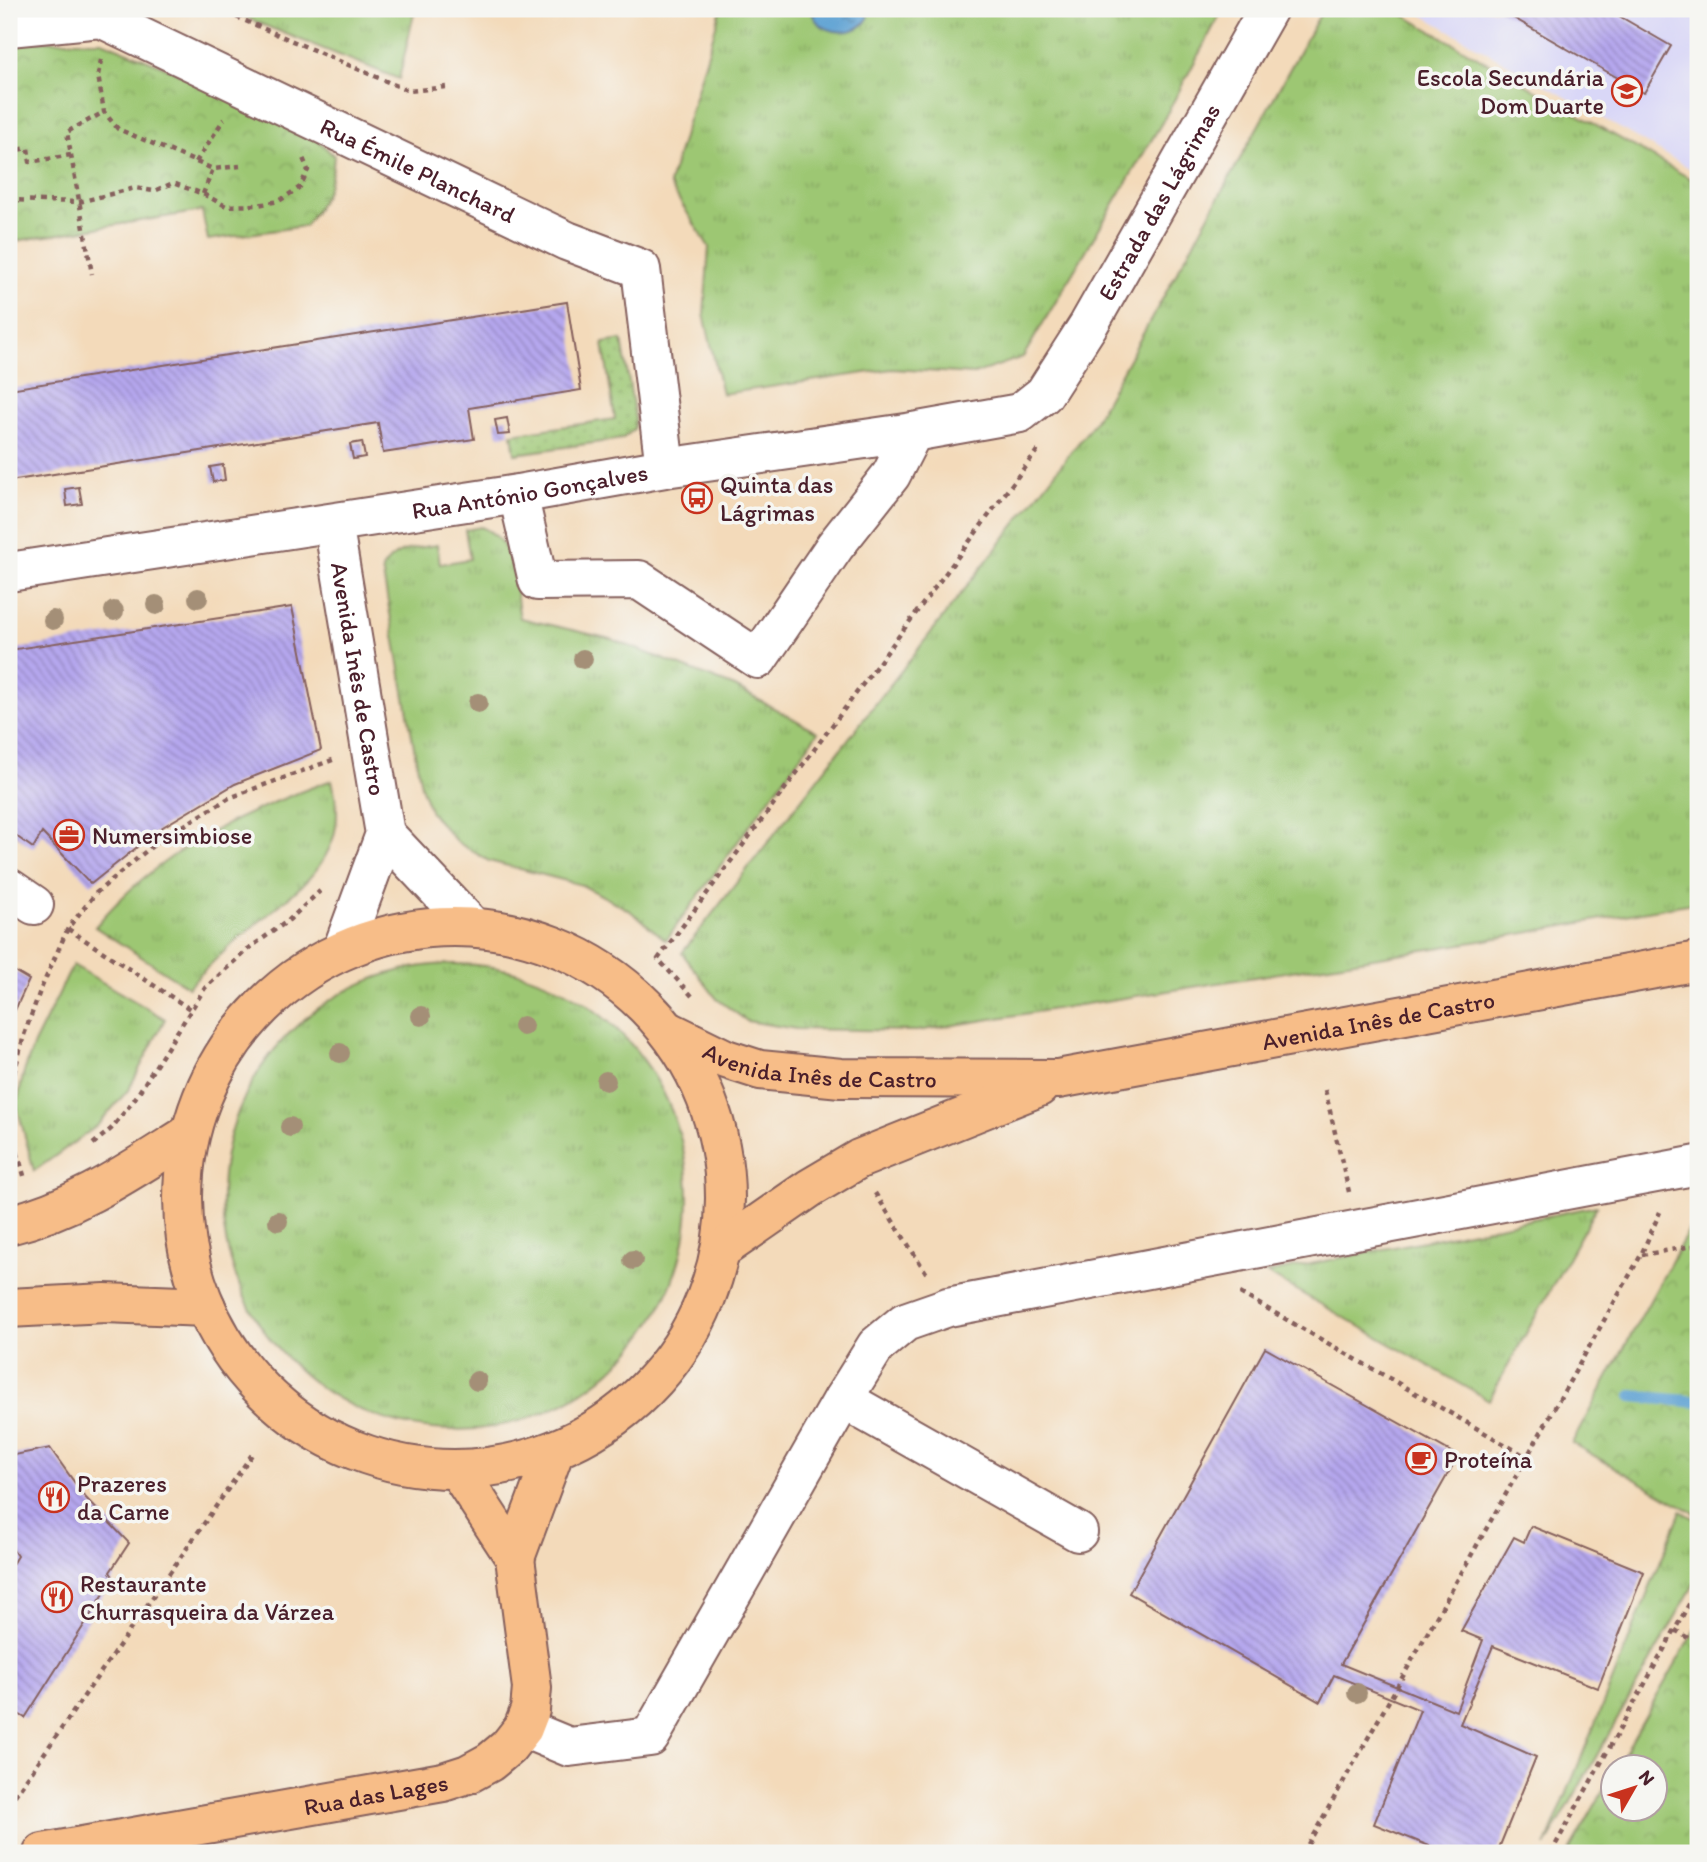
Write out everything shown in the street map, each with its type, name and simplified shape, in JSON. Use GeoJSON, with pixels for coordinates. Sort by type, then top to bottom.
{"type":"FeatureCollection","features":[{"type":"Feature","properties":{"kind":"main road"},"geometry":{"type":"LineString","coordinates":[[471,925],[558,948],[615,978],[671,1032],[700,1082],[719,1136],[726,1192],[722,1249],[706,1302],[680,1349],[645,1391],[603,1425],[555,1450],[506,1464],[457,1469],[398,1463],[341,1444],[290,1413],[242,1366],[206,1307],[191,1266],[183,1222],[183,1178],[190,1134],[206,1084],[264,1002],[301,972],[343,948],[405,929],[471,925]]}},
{"type":"Feature","properties":{"kind":"main road","name":"Avenida Inês de Castro"},"geometry":{"type":"LineString","coordinates":[[671,1032],[726,1059],[760,1070],[841,1078],[1058,1079],[1698,961]]}},
{"type":"Feature","properties":{"kind":"main road","name":"Avenida Inês de Castro"},"geometry":{"type":"LineString","coordinates":[[722,1249],[810,1188],[859,1159],[1058,1079]]}},
{"type":"Feature","properties":{"kind":"main road"},"geometry":{"type":"LineString","coordinates":[[9,1225],[36,1218],[82,1200],[190,1134]]}},
{"type":"Feature","properties":{"kind":"main road"},"geometry":{"type":"LineString","coordinates":[[9,1308],[105,1303],[206,1307]]}},
{"type":"Feature","properties":{"kind":"main road","name":"Rua das Lages"},"geometry":{"type":"LineString","coordinates":[[515,1558],[555,1450]]}},
{"type":"Feature","properties":{"kind":"main road","name":"Rua das Lages"},"geometry":{"type":"LineString","coordinates":[[43,1853],[443,1782],[468,1774],[490,1762],[508,1747],[523,1728],[530,1710],[532,1688],[515,1558],[457,1469]]}},
{"type":"Feature","properties":{"kind":"street","name":"Estrada das Lágrimas"},"geometry":{"type":"LineString","coordinates":[[1044,394],[1089,324],[1268,9]]}},
{"type":"Feature","properties":{"kind":"street","name":"Rua Émile Planchard"},"geometry":{"type":"LineString","coordinates":[[9,27],[101,18],[567,241],[641,269],[665,468]]}},
{"type":"Feature","properties":{"kind":"street","name":"Rua António Gonçalves"},"geometry":{"type":"LineString","coordinates":[[9,572],[518,494],[665,468],[913,432],[1020,413],[1044,394]]}},
{"type":"Feature","properties":{"kind":"street"},"geometry":{"type":"LineString","coordinates":[[518,494],[538,581],[639,580],[758,659],[835,546],[891,475],[913,432]]}},
{"type":"Feature","properties":{"kind":"street","name":"Avenida Inês de Castro"},"geometry":{"type":"LineString","coordinates":[[333,523],[385,834],[343,948]]}},
{"type":"Feature","properties":{"kind":"street"},"geometry":{"type":"LineString","coordinates":[[385,834],[471,925]]}},
{"type":"Feature","properties":{"kind":"street"},"geometry":{"type":"LineString","coordinates":[[523,1728],[569,1747],[650,1737],[843,1399],[876,1346],[905,1322],[948,1307],[1689,1167]]}},
{"type":"Feature","properties":{"kind":"street"},"geometry":{"type":"LineString","coordinates":[[843,1399],[1078,1532]]}},
{"type":"Feature","properties":{"kind":"path"},"geometry":{"type":"LineString","coordinates":[[218,9],[409,91],[447,87]]}},
{"type":"Feature","properties":{"kind":"path"},"geometry":{"type":"LineString","coordinates":[[104,49],[98,75],[104,112],[118,129],[213,169],[240,166]]}},
{"type":"Feature","properties":{"kind":"path"},"geometry":{"type":"LineString","coordinates":[[92,274],[67,132],[104,112]]}},
{"type":"Feature","properties":{"kind":"path"},"geometry":{"type":"LineString","coordinates":[[196,162],[226,116]]}},
{"type":"Feature","properties":{"kind":"path"},"geometry":{"type":"LineString","coordinates":[[9,151],[27,148],[30,162],[71,155]]}},
{"type":"Feature","properties":{"kind":"path"},"geometry":{"type":"LineString","coordinates":[[9,200],[79,202],[135,188],[153,191],[173,183],[226,206],[258,205],[279,201],[300,187],[308,170],[300,150]]}},
{"type":"Feature","properties":{"kind":"path"},"geometry":{"type":"LineString","coordinates":[[203,194],[213,169]]}},
{"type":"Feature","properties":{"kind":"path"},"geometry":{"type":"LineString","coordinates":[[697,1001],[658,960],[1040,447]]}},
{"type":"Feature","properties":{"kind":"path"},"geometry":{"type":"LineString","coordinates":[[9,1093],[24,1035],[68,928],[96,893],[157,842],[229,798],[338,758],[340,768]]}},
{"type":"Feature","properties":{"kind":"path"},"geometry":{"type":"LineString","coordinates":[[92,1145],[111,1129],[134,1100],[205,988],[248,949],[289,920],[328,882]]}},
{"type":"Feature","properties":{"kind":"path"},"geometry":{"type":"LineString","coordinates":[[68,928],[190,1009]]}},
{"type":"Feature","properties":{"kind":"path"},"geometry":{"type":"LineString","coordinates":[[1325,1090],[1358,1230]]}},
{"type":"Feature","properties":{"kind":"path"},"geometry":{"type":"LineString","coordinates":[[9,1123],[25,1181],[37,1175]]}},
{"type":"Feature","properties":{"kind":"path"},"geometry":{"type":"LineString","coordinates":[[1303,1853],[1689,1167]]}},
{"type":"Feature","properties":{"kind":"path"},"geometry":{"type":"LineString","coordinates":[[872,1189],[948,1307]]}},
{"type":"Feature","properties":{"kind":"path"},"geometry":{"type":"LineString","coordinates":[[1641,1255],[1698,1245]]}},
{"type":"Feature","properties":{"kind":"path"},"geometry":{"type":"LineString","coordinates":[[1188,1263],[1527,1457]]}},
{"type":"Feature","properties":{"kind":"path"},"geometry":{"type":"LineString","coordinates":[[9,1804],[253,1453]]}},
{"type":"Feature","properties":{"kind":"path"},"geometry":{"type":"LineString","coordinates":[[1551,1853],[1698,1588]]}},
{"type":"Feature","properties":{"kind":"path"},"geometry":{"type":"LineString","coordinates":[[1675,1630],[1698,1644]]}},
{"type":"Feature","properties":{"kind":"shaded area","name":"Escola Secundária Dom Duarte"},"geometry":{"type":"Polygon","coordinates":[[[1412,9],[1698,9],[1698,173],[1412,9]]]}},
{"type":"Feature","properties":{"kind":"green space"},"geometry":{"type":"Polygon","coordinates":[[[229,9],[415,9],[399,79],[229,9]]]}},
{"type":"Feature","properties":{"kind":"green space"},"geometry":{"type":"Polygon","coordinates":[[[721,9],[1223,9],[1164,119],[1023,357],[974,374],[892,369],[722,394],[704,314],[709,247],[669,184],[721,9]]]}},
{"type":"Feature","properties":{"kind":"green space"},"geometry":{"type":"Polygon","coordinates":[[[1323,9],[1393,9],[1698,183],[1698,902],[1486,940],[917,1031],[796,1029],[747,1021],[717,999],[682,953],[1093,424],[1323,9]]]}},
{"type":"Feature","properties":{"kind":"green space"},"geometry":{"type":"Polygon","coordinates":[[[29,41],[102,41],[172,70],[317,139],[334,156],[329,185],[322,201],[305,226],[208,240],[202,211],[9,242],[9,45],[29,41]]]}},
{"type":"Feature","properties":{"kind":"green space"},"geometry":{"type":"Polygon","coordinates":[[[622,340],[635,418],[634,429],[622,439],[515,454],[512,434],[615,419],[603,343],[622,340]]]}},
{"type":"Feature","properties":{"kind":"green space"},"geometry":{"type":"Polygon","coordinates":[[[481,527],[493,534],[508,553],[520,618],[611,639],[735,687],[818,732],[666,940],[629,910],[582,885],[489,861],[457,842],[431,813],[421,786],[382,569],[399,553],[437,545],[440,564],[470,559],[465,530],[481,527]]]}},
{"type":"Feature","properties":{"kind":"green space"},"geometry":{"type":"Polygon","coordinates":[[[332,780],[337,808],[335,831],[330,848],[321,863],[297,890],[229,947],[188,987],[95,927],[146,876],[203,837],[265,806],[332,780]]]}},
{"type":"Feature","properties":{"kind":"green space"},"geometry":{"type":"Polygon","coordinates":[[[455,964],[500,969],[544,982],[584,1004],[620,1032],[648,1068],[670,1108],[683,1152],[688,1197],[683,1242],[670,1286],[648,1326],[620,1362],[584,1390],[544,1412],[500,1425],[455,1430],[410,1425],[366,1412],[326,1390],[290,1362],[262,1326],[240,1286],[227,1242],[222,1197],[227,1152],[240,1108],[262,1068],[290,1032],[326,1004],[366,982],[410,969],[455,964]]]}},
{"type":"Feature","properties":{"kind":"green space"},"geometry":{"type":"Polygon","coordinates":[[[73,965],[165,1019],[129,1089],[97,1126],[34,1171],[17,1106],[23,1075],[34,1044],[73,965]]]}},
{"type":"Feature","properties":{"kind":"green space"},"geometry":{"type":"Polygon","coordinates":[[[1597,1206],[1489,1400],[1266,1273],[1597,1206]]]}},
{"type":"Feature","properties":{"kind":"green space"},"geometry":{"type":"Polygon","coordinates":[[[1698,1213],[1698,1515],[1572,1443],[1698,1213]]]}},
{"type":"Feature","properties":{"kind":"green space"},"geometry":{"type":"Polygon","coordinates":[[[1681,1511],[1698,1520],[1698,1577],[1545,1847],[1681,1511]]]}},
{"type":"Feature","properties":{"kind":"green space"},"geometry":{"type":"Polygon","coordinates":[[[1698,1624],[1698,1853],[1568,1853],[1598,1800],[1598,1824],[1668,1824],[1668,1754],[1624,1754],[1698,1624]]]}},
{"type":"Feature","properties":{"kind":"water"},"geometry":{"type":"Polygon","coordinates":[[[811,9],[865,9],[868,18],[858,28],[835,31],[820,25],[811,9]]]}},
{"type":"Feature","properties":{"kind":"building"},"geometry":{"type":"Polygon","coordinates":[[[1498,9],[1607,9],[1671,46],[1644,93],[1498,9]]]}},
{"type":"Feature","properties":{"kind":"building"},"geometry":{"type":"Polygon","coordinates":[[[567,302],[581,390],[469,408],[474,439],[383,453],[378,423],[9,481],[9,389],[567,302]]]}},
{"type":"Feature","properties":{"kind":"building"},"geometry":{"type":"Polygon","coordinates":[[[507,418],[510,434],[498,435],[495,420],[507,418]]]}},
{"type":"Feature","properties":{"kind":"building"},"geometry":{"type":"Polygon","coordinates":[[[362,442],[365,457],[353,459],[350,444],[362,442]]]}},
{"type":"Feature","properties":{"kind":"building"},"geometry":{"type":"Polygon","coordinates":[[[223,465],[225,480],[213,482],[210,467],[223,465]]]}},
{"type":"Feature","properties":{"kind":"building"},"geometry":{"type":"Polygon","coordinates":[[[79,487],[82,504],[67,506],[65,489],[79,487]]]}},
{"type":"Feature","properties":{"kind":"building"},"geometry":{"type":"Polygon","coordinates":[[[292,607],[321,750],[235,784],[161,828],[91,884],[42,833],[33,848],[9,831],[9,650],[292,607]]]}},
{"type":"Feature","properties":{"kind":"building"},"geometry":{"type":"Polygon","coordinates":[[[9,968],[29,980],[9,1023],[9,968]]]}},
{"type":"Feature","properties":{"kind":"building"},"geometry":{"type":"Polygon","coordinates":[[[1265,1348],[1458,1456],[1341,1664],[1456,1711],[1483,1640],[1461,1631],[1514,1537],[1524,1542],[1531,1526],[1644,1572],[1598,1688],[1493,1646],[1460,1724],[1536,1757],[1497,1853],[1447,1853],[1374,1824],[1420,1710],[1334,1675],[1320,1702],[1129,1593],[1265,1348]]]}},
{"type":"Feature","properties":{"kind":"building"},"geometry":{"type":"Polygon","coordinates":[[[50,1448],[85,1497],[129,1543],[110,1572],[114,1578],[25,1718],[9,1708],[9,1569],[17,1556],[9,1544],[9,1456],[50,1448]]]}},
{"type":"Feature","properties":{"kind":"waterway"},"geometry":{"type":"LineString","coordinates":[[1632,1396],[1698,1402]]}},
{"type":"Feature","properties":{"kind":"place","name":"Escola Secundária Dom Duarte"},"geometry":{"type":"Point","coordinates":[1627,91]}},
{"type":"Feature","properties":{"kind":"place","name":"Quinta das Lágrimas"},"geometry":{"type":"Point","coordinates":[697,498]}},
{"type":"Feature","properties":{"kind":"place","name":"Numersimbiose"},"geometry":{"type":"Point","coordinates":[69,835]}},
{"type":"Feature","properties":{"kind":"place","name":"Proteína"},"geometry":{"type":"Point","coordinates":[1421,1459]}},
{"type":"Feature","properties":{"kind":"place","name":"Prazeres da Carne"},"geometry":{"type":"Point","coordinates":[54,1497]}},
{"type":"Feature","properties":{"kind":"place","name":"Restaurante Churrasqueira da Várzea"},"geometry":{"type":"Point","coordinates":[57,1597]}}]}
